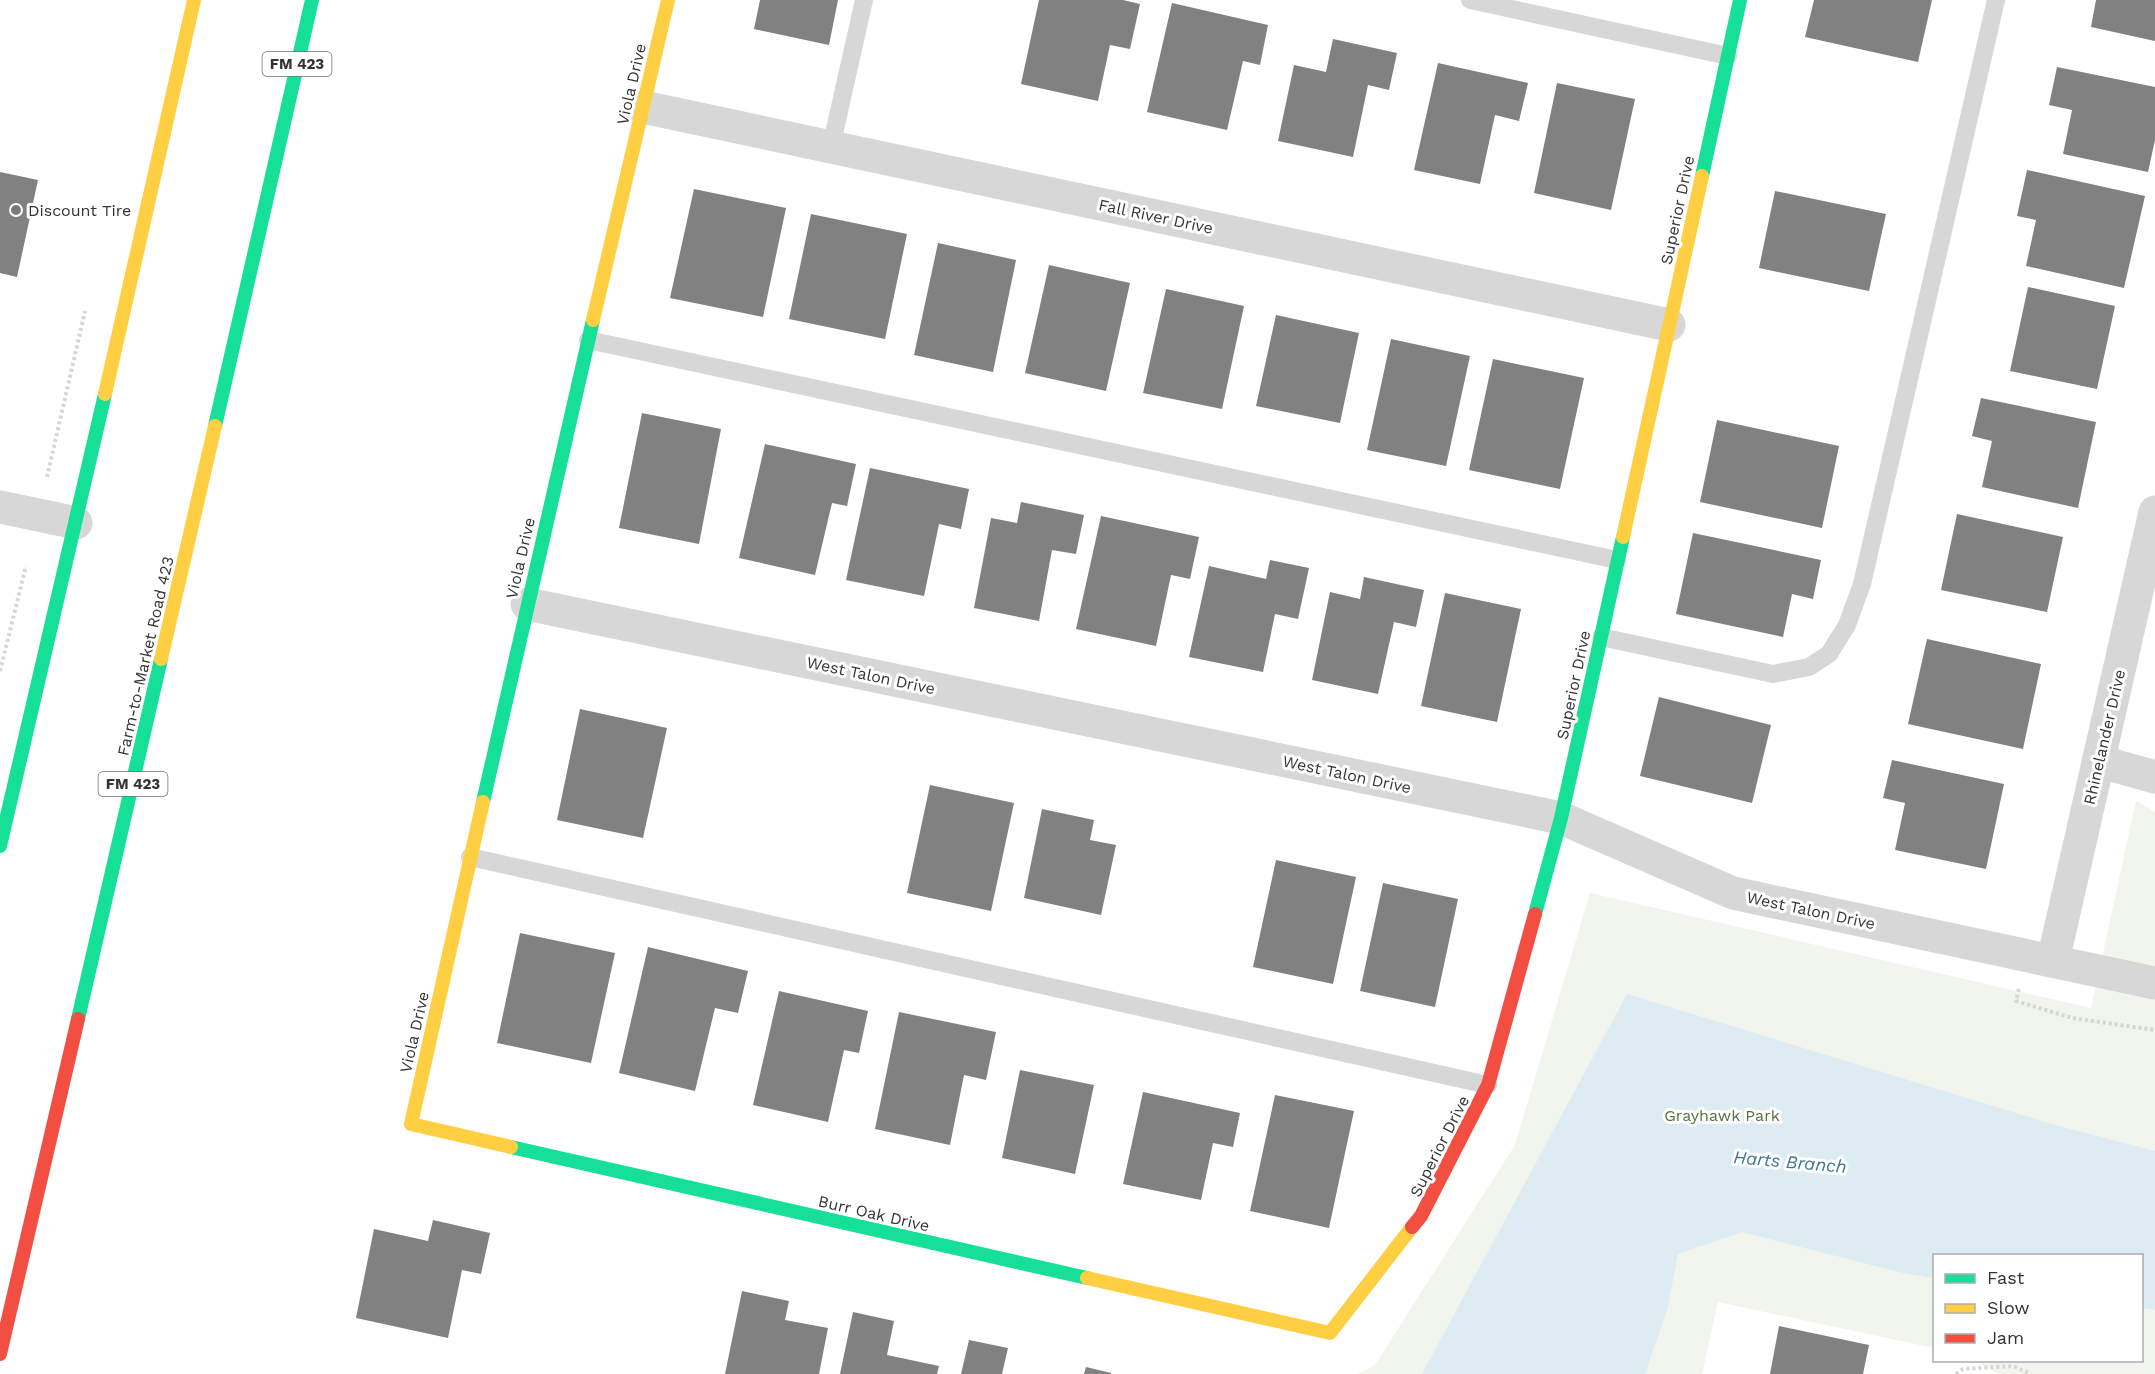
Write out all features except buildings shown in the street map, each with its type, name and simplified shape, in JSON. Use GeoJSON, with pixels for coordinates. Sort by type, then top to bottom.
{"type":"FeatureCollection","features":[{"type":"Feature","properties":{"kind":"street"},"geometry":{"type":"LineString","coordinates":[[0,846],[76,523],[194,0]]}},
{"type":"Feature","properties":{"kind":"street","name":"Farm-to-Market Road 423"},"geometry":{"type":"LineString","coordinates":[[0,1354],[3,1332],[116,860],[312,0]]}},
{"type":"Feature","properties":{"kind":"street","name":"Viola Drive"},"geometry":{"type":"LineString","coordinates":[[411,1124],[527,604],[668,0]]}},
{"type":"Feature","properties":{"kind":"street","name":"Superior Drive"},"geometry":{"type":"LineString","coordinates":[[1330,1333],[1421,1216],[1488,1086],[1561,819],[1740,0]]}},
{"type":"Feature","properties":{"kind":"street","name":"Fall River Drive"},"geometry":{"type":"LineString","coordinates":[[643,107],[1669,325]]}},
{"type":"Feature","properties":{"kind":"street"},"geometry":{"type":"LineString","coordinates":[[0,507],[76,523]]}},
{"type":"Feature","properties":{"kind":"street","name":"Rhinelander Drive"},"geometry":{"type":"LineString","coordinates":[[2039,959],[2098,761],[2155,512]]}},
{"type":"Feature","properties":{"kind":"street","name":"West Talon Drive"},"geometry":{"type":"LineString","coordinates":[[527,604],[1561,819],[1733,894],[2155,983]]}},
{"type":"Feature","properties":{"kind":"street"},"geometry":{"type":"LineString","coordinates":[[2098,761],[2155,777]]}},
{"type":"Feature","properties":{"kind":"street","name":"Burr Oak Drive"},"geometry":{"type":"LineString","coordinates":[[411,1124],[1330,1333]]}},
{"type":"Feature","properties":{"kind":"lane"},"geometry":{"type":"LineString","coordinates":[[831,147],[864,0]]}},
{"type":"Feature","properties":{"kind":"lane"},"geometry":{"type":"LineString","coordinates":[[1470,0],[1728,56]]}},
{"type":"Feature","properties":{"kind":"lane"},"geometry":{"type":"LineString","coordinates":[[1601,637],[1773,674],[1809,668],[1829,654],[1847,625],[1862,584],[1996,0]]}},
{"type":"Feature","properties":{"kind":"lane"},"geometry":{"type":"LineString","coordinates":[[588,340],[1617,560]]}},
{"type":"Feature","properties":{"kind":"lane"},"geometry":{"type":"LineString","coordinates":[[470,857],[1488,1086]]}},
{"type":"Feature","properties":{"kind":"path"},"geometry":{"type":"LineString","coordinates":[[0,671],[26,566]]}},
{"type":"Feature","properties":{"kind":"path"},"geometry":{"type":"LineString","coordinates":[[2039,959],[2016,1001],[2072,1018],[2155,1030]]}},
{"type":"Feature","properties":{"kind":"path"},"geometry":{"type":"LineString","coordinates":[[1956,1374],[1963,1369],[2013,1366],[2031,1374]]}},
{"type":"Feature","properties":{"kind":"green space","name":"Grayhawk Park"},"geometry":{"type":"Polygon","coordinates":[[[2136,801],[2155,812],[2155,1374],[1999,1374],[1977,1362],[2143,1362],[2143,1254],[1933,1254],[1933,1348],[1718,1302],[1702,1374],[1358,1374],[1375,1365],[1515,1145],[1590,893],[2091,1008],[2136,801]]]}},
{"type":"Feature","properties":{"kind":"water","name":"Harts Branch"},"geometry":{"type":"Polygon","coordinates":[[[1627,994],[2062,1127],[2155,1151],[2155,1310],[2143,1308],[2143,1254],[1933,1254],[1933,1278],[1903,1273],[1742,1232],[1678,1254],[1667,1310],[1645,1374],[1422,1374],[1627,994]]]}},
{"type":"Feature","properties":{"kind":"traffic: fast"},"geometry":{"type":"LineString","coordinates":[[215,426],[312,0]]}},
{"type":"Feature","properties":{"kind":"traffic: fast"},"geometry":{"type":"LineString","coordinates":[[1702,176],[1740,0]]}},
{"type":"Feature","properties":{"kind":"traffic: fast"},"geometry":{"type":"LineString","coordinates":[[483,802],[593,320]]}},
{"type":"Feature","properties":{"kind":"traffic: fast"},"geometry":{"type":"LineString","coordinates":[[0,846],[105,394]]}},
{"type":"Feature","properties":{"kind":"traffic: fast"},"geometry":{"type":"LineString","coordinates":[[1535,914],[1561,818],[1623,537]]}},
{"type":"Feature","properties":{"kind":"traffic: fast"},"geometry":{"type":"LineString","coordinates":[[78,1019],[161,659]]}},
{"type":"Feature","properties":{"kind":"traffic: fast"},"geometry":{"type":"LineString","coordinates":[[511,1147],[1087,1278]]}},
{"type":"Feature","properties":{"kind":"traffic: slow"},"geometry":{"type":"LineString","coordinates":[[105,394],[194,0]]}},
{"type":"Feature","properties":{"kind":"traffic: slow"},"geometry":{"type":"LineString","coordinates":[[593,320],[668,0]]}},
{"type":"Feature","properties":{"kind":"traffic: slow"},"geometry":{"type":"LineString","coordinates":[[1623,537],[1702,176]]}},
{"type":"Feature","properties":{"kind":"traffic: slow"},"geometry":{"type":"LineString","coordinates":[[161,659],[215,426]]}},
{"type":"Feature","properties":{"kind":"traffic: slow"},"geometry":{"type":"LineString","coordinates":[[483,802],[411,1124],[511,1147]]}},
{"type":"Feature","properties":{"kind":"traffic: slow"},"geometry":{"type":"LineString","coordinates":[[1087,1278],[1330,1333],[1412,1227]]}},
{"type":"Feature","properties":{"kind":"traffic: jam"},"geometry":{"type":"LineString","coordinates":[[1412,1227],[1421,1216],[1488,1085],[1535,914]]}},
{"type":"Feature","properties":{"kind":"traffic: jam"},"geometry":{"type":"LineString","coordinates":[[0,1354],[78,1019]]}},
{"type":"Feature","properties":{"kind":"place","name":"Discount Tire"},"geometry":{"type":"Point","coordinates":[16,210]}}]}
